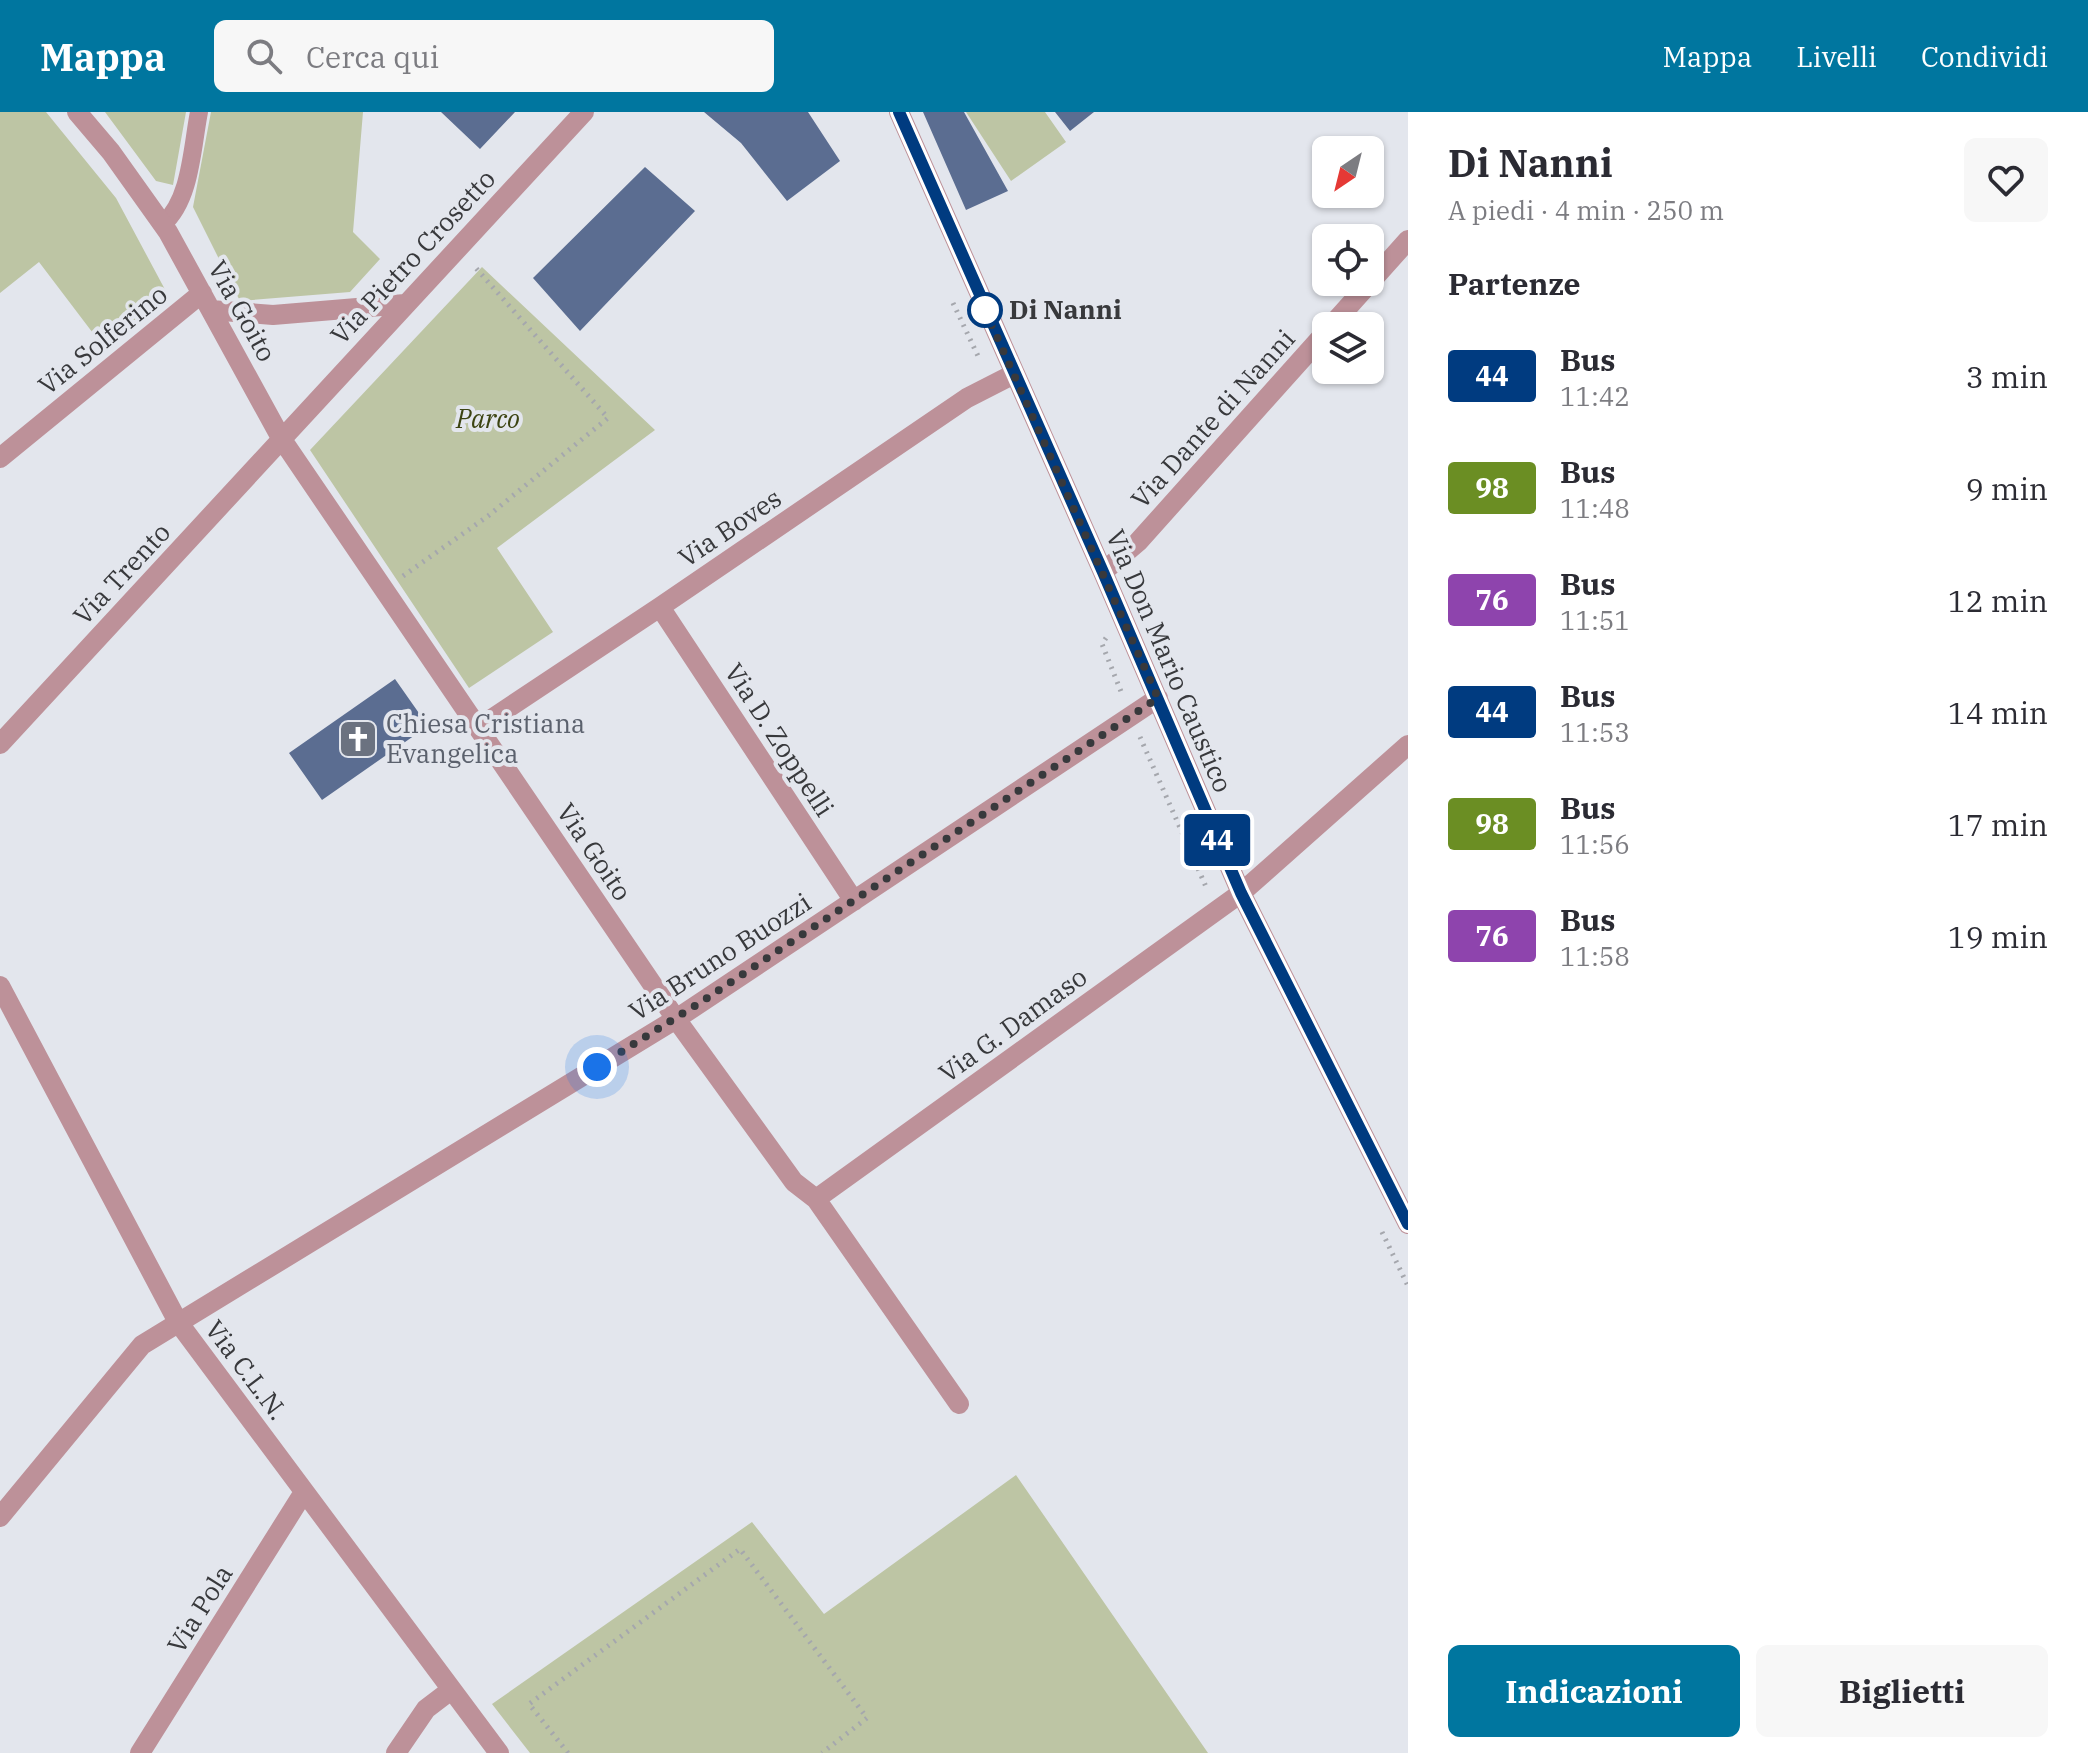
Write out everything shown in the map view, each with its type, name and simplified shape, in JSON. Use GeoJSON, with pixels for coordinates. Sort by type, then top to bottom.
{"type":"FeatureCollection","features":[{"type":"Feature","properties":{"kind":"street","name":"Via Goito"},"geometry":{"type":"LineString","coordinates":[[77,112],[111,152],[163,224],[281,438],[676,1019],[794,1182],[816,1199],[959,1404]]}},
{"type":"Feature","properties":{"kind":"street","name":"Via Pietro Crosetto"},"geometry":{"type":"LineString","coordinates":[[281,438],[584,112]]}},
{"type":"Feature","properties":{"kind":"street","name":"Via Don Mario Caustico"},"geometry":{"type":"LineString","coordinates":[[899,112],[1241,893],[1408,1224]]}},
{"type":"Feature","properties":{"kind":"street","name":"Via Dante di Nanni"},"geometry":{"type":"LineString","coordinates":[[1344,312],[1408,240]]}},
{"type":"Feature","properties":{"kind":"street"},"geometry":{"type":"LineString","coordinates":[[207,301],[273,315],[405,304]]}},
{"type":"Feature","properties":{"kind":"street","name":"Via Solferino"},"geometry":{"type":"LineString","coordinates":[[0,458],[207,301]]}},
{"type":"Feature","properties":{"kind":"street","name":"Via Dante di Nanni"},"geometry":{"type":"LineString","coordinates":[[1103,572],[1138,542],[1312,348]]}},
{"type":"Feature","properties":{"kind":"street","name":"Via Boves"},"geometry":{"type":"LineString","coordinates":[[478,728],[967,398],[1014,374]]}},
{"type":"Feature","properties":{"kind":"street","name":"Via Trento"},"geometry":{"type":"LineString","coordinates":[[0,744],[281,438]]}},
{"type":"Feature","properties":{"kind":"street","name":"Via D. Zoppelli"},"geometry":{"type":"LineString","coordinates":[[660,607],[854,901]]}},
{"type":"Feature","properties":{"kind":"street","name":"Via Bruno Buozzi"},"geometry":{"type":"LineString","coordinates":[[0,1517],[142,1345],[676,1019],[1158,698]]}},
{"type":"Feature","properties":{"kind":"street","name":"Via G. Damaso"},"geometry":{"type":"LineString","coordinates":[[816,1199],[1241,893],[1408,745]]}},
{"type":"Feature","properties":{"kind":"street","name":"Via C.L.N."},"geometry":{"type":"LineString","coordinates":[[0,986],[178,1322],[499,1753]]}},
{"type":"Feature","properties":{"kind":"street","name":"Via Pola"},"geometry":{"type":"LineString","coordinates":[[140,1753],[304,1492]]}},
{"type":"Feature","properties":{"kind":"street"},"geometry":{"type":"LineString","coordinates":[[396,1753],[426,1709],[451,1690]]}},
{"type":"Feature","properties":{"kind":"lane"},"geometry":{"type":"LineString","coordinates":[[163,224],[173,216],[183,197],[199,112]]}},
{"type":"Feature","properties":{"kind":"path"},"geometry":{"type":"LineString","coordinates":[[384,590],[488,516],[608,418],[457,247]]}},
{"type":"Feature","properties":{"kind":"path"},"geometry":{"type":"LineString","coordinates":[[568,1753],[529,1704],[740,1549],[867,1718],[822,1753]]}},
{"type":"Feature","properties":{"kind":"green space"},"geometry":{"type":"Polygon","coordinates":[[[0,112],[46,112],[116,198],[169,297],[105,349],[39,262],[0,293],[0,112]]]}},
{"type":"Feature","properties":{"kind":"green space"},"geometry":{"type":"Polygon","coordinates":[[[105,112],[186,112],[173,185],[156,181],[105,112]]]}},
{"type":"Feature","properties":{"kind":"green space"},"geometry":{"type":"Polygon","coordinates":[[[211,112],[363,112],[353,232],[380,259],[350,292],[240,301],[193,207],[211,112]]]}},
{"type":"Feature","properties":{"kind":"green space"},"geometry":{"type":"Polygon","coordinates":[[[966,112],[1045,112],[1066,142],[1011,181],[966,112]]]}},
{"type":"Feature","properties":{"kind":"green space","name":"Parco"},"geometry":{"type":"Polygon","coordinates":[[[482,267],[655,430],[497,548],[553,632],[469,688],[310,450],[482,267]]]}},
{"type":"Feature","properties":{"kind":"green space"},"geometry":{"type":"Polygon","coordinates":[[[1016,1475],[1208,1753],[530,1753],[492,1704],[752,1522],[824,1614],[1016,1475]]]}},
{"type":"Feature","properties":{"kind":"building"},"geometry":{"type":"Polygon","coordinates":[[[441,112],[515,112],[480,149],[441,112]]]}},
{"type":"Feature","properties":{"kind":"building"},"geometry":{"type":"Polygon","coordinates":[[[704,112],[808,112],[840,161],[787,201],[741,143],[704,112]]]}},
{"type":"Feature","properties":{"kind":"building"},"geometry":{"type":"Polygon","coordinates":[[[923,112],[964,112],[1008,191],[966,210],[923,112]]]}},
{"type":"Feature","properties":{"kind":"building"},"geometry":{"type":"Polygon","coordinates":[[[1055,112],[1094,112],[1070,131],[1055,112]]]}},
{"type":"Feature","properties":{"kind":"building"},"geometry":{"type":"Polygon","coordinates":[[[645,167],[695,211],[580,331],[533,278],[645,167]]]}},
{"type":"Feature","properties":{"kind":"building","name":"Chiesa Cristiana Evangelica"},"geometry":{"type":"Polygon","coordinates":[[[395,679],[428,726],[322,800],[289,753],[395,679]]]}},
{"type":"Feature","properties":{"kind":"bus line","name":"44"},"geometry":{"type":"LineString","coordinates":[[899,112],[1241,893],[1408,1224]]}},
{"type":"Feature","properties":{"kind":"place","name":"Di Nanni"},"geometry":{"type":"Point","coordinates":[985,310]}},
{"type":"Feature","properties":{"kind":"place","name":"Chiesa Cristiana Evangelica"},"geometry":{"type":"Point","coordinates":[358,739]}},
{"type":"Feature","properties":{"kind":"route"},"geometry":{"type":"LineString","coordinates":[[597,1067],[676,1019],[1158,698],[985,310]]}}]}
